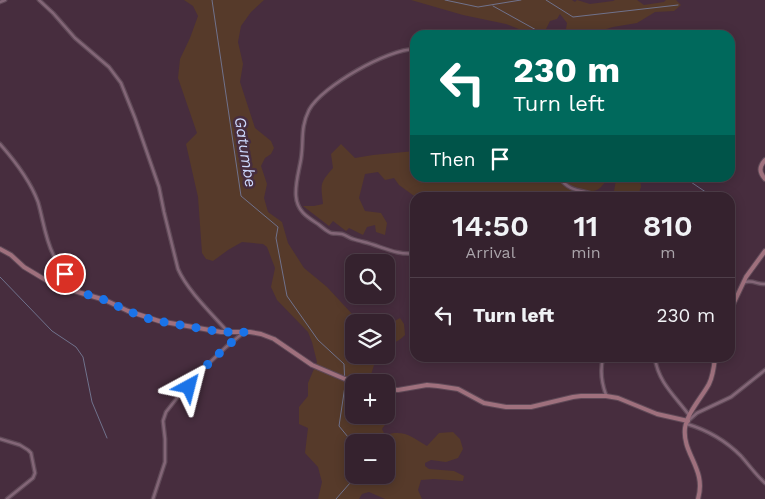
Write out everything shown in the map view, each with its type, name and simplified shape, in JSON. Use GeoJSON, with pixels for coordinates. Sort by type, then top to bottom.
{"type":"FeatureCollection","features":[{"type":"Feature","properties":{"kind":"main road"},"geometry":{"type":"LineString","coordinates":[[765,160],[760,170],[765,179]]}},
{"type":"Feature","properties":{"kind":"main road"},"geometry":{"type":"LineString","coordinates":[[0,249],[50,283],[105,300],[152,320],[228,332],[254,332],[266,335],[312,365],[345,379]]}},
{"type":"Feature","properties":{"kind":"main road"},"geometry":{"type":"LineString","coordinates":[[735,300],[749,272],[765,251]]}},
{"type":"Feature","properties":{"kind":"main road"},"geometry":{"type":"LineString","coordinates":[[698,499],[700,483],[698,472],[688,449],[685,430],[688,420],[711,380],[714,362]]}},
{"type":"Feature","properties":{"kind":"main road"},"geometry":{"type":"LineString","coordinates":[[395,390],[422,385],[438,386],[458,390],[484,403],[506,407],[531,407],[572,397],[606,396],[618,398],[664,416],[688,420]]}},
{"type":"Feature","properties":{"kind":"street"},"geometry":{"type":"LineString","coordinates":[[0,2],[5,0]]}},
{"type":"Feature","properties":{"kind":"street"},"geometry":{"type":"LineString","coordinates":[[40,0],[75,38],[109,67],[121,83],[159,187],[180,275],[228,332]]}},
{"type":"Feature","properties":{"kind":"street"},"geometry":{"type":"LineString","coordinates":[[410,50],[391,54],[344,77],[322,95],[310,109],[302,130],[301,159],[296,192],[297,204],[301,210],[307,217],[329,232],[401,253],[410,253]]}},
{"type":"Feature","properties":{"kind":"street"},"geometry":{"type":"LineString","coordinates":[[0,144],[20,167],[37,200],[49,245],[54,256],[59,266],[79,292]]}},
{"type":"Feature","properties":{"kind":"street"},"geometry":{"type":"LineString","coordinates":[[563,182],[570,188],[587,192]]}},
{"type":"Feature","properties":{"kind":"street"},"geometry":{"type":"LineString","coordinates":[[743,282],[752,280],[765,284]]}},
{"type":"Feature","properties":{"kind":"street"},"geometry":{"type":"LineString","coordinates":[[153,499],[165,462],[163,421],[166,412],[205,367],[244,332]]}},
{"type":"Feature","properties":{"kind":"street"},"geometry":{"type":"LineString","coordinates":[[602,362],[603,387],[606,396]]}},
{"type":"Feature","properties":{"kind":"street"},"geometry":{"type":"LineString","coordinates":[[656,362],[665,387],[688,420],[717,437],[737,452],[765,483]]}},
{"type":"Feature","properties":{"kind":"street"},"geometry":{"type":"LineString","coordinates":[[688,420],[697,413],[731,396],[765,370]]}},
{"type":"Feature","properties":{"kind":"street"},"geometry":{"type":"LineString","coordinates":[[0,439],[20,445],[28,450],[31,453],[35,473],[33,478],[7,499]]}},
{"type":"Feature","properties":{"kind":"shaded area"},"geometry":{"type":"Polygon","coordinates":[[[184,0],[264,0],[251,12],[241,26],[238,42],[243,64],[240,82],[255,128],[271,141],[274,148],[261,166],[267,184],[264,198],[268,212],[282,222],[288,243],[304,268],[327,287],[352,314],[345,314],[345,364],[374,364],[371,374],[345,374],[345,424],[386,424],[382,429],[384,434],[345,434],[345,484],[395,484],[395,434],[388,434],[392,433],[403,433],[427,446],[439,433],[453,432],[460,439],[463,449],[458,458],[446,462],[431,460],[425,463],[425,466],[429,469],[454,471],[464,476],[463,481],[421,480],[418,490],[422,499],[385,499],[369,492],[362,494],[359,499],[318,499],[322,482],[318,467],[305,453],[308,428],[299,424],[299,407],[308,396],[308,383],[317,362],[308,332],[277,300],[271,287],[275,268],[267,247],[263,244],[242,242],[213,261],[206,259],[202,253],[198,197],[186,144],[197,133],[178,78],[180,59],[198,16],[193,6],[184,0]]]}},
{"type":"Feature","properties":{"kind":"shaded area"},"geometry":{"type":"Polygon","coordinates":[[[411,0],[572,0],[575,2],[577,0],[590,4],[615,0],[637,0],[644,5],[664,2],[666,0],[676,0],[681,5],[674,11],[655,12],[637,23],[603,30],[566,29],[567,23],[560,14],[557,19],[550,21],[546,30],[521,30],[506,24],[463,15],[411,0]]]}},
{"type":"Feature","properties":{"kind":"shaded area"},"geometry":{"type":"Polygon","coordinates":[[[341,144],[355,158],[410,151],[410,182],[605,182],[597,190],[582,192],[410,193],[399,185],[394,178],[385,180],[378,172],[365,174],[359,198],[365,211],[381,213],[387,223],[385,235],[376,232],[375,225],[367,227],[363,235],[349,228],[346,231],[333,221],[329,226],[303,206],[323,204],[322,184],[333,168],[331,154],[341,144]]]}},
{"type":"Feature","properties":{"kind":"shaded area"},"geometry":{"type":"Polygon","coordinates":[[[616,182],[640,182],[639,192],[614,191],[616,182]]]}},
{"type":"Feature","properties":{"kind":"shaded area"},"geometry":{"type":"Polygon","coordinates":[[[400,318],[404,324],[405,335],[395,342],[395,321],[400,318]]]}},
{"type":"Feature","properties":{"kind":"waterway","name":"Gatumbe"},"geometry":{"type":"LineString","coordinates":[[212,0],[241,196],[278,227],[276,238],[287,296],[318,340],[344,364],[345,386],[339,426],[348,437],[350,483],[336,499]]}},
{"type":"Feature","properties":{"kind":"waterway"},"geometry":{"type":"LineString","coordinates":[[445,0],[478,7],[521,0]]}},
{"type":"Feature","properties":{"kind":"waterway"},"geometry":{"type":"LineString","coordinates":[[546,0],[573,17],[678,5]]}},
{"type":"Feature","properties":{"kind":"waterway"},"geometry":{"type":"LineString","coordinates":[[493,6],[536,30]]}},
{"type":"Feature","properties":{"kind":"waterway"},"geometry":{"type":"LineString","coordinates":[[691,182],[706,192]]}},
{"type":"Feature","properties":{"kind":"waterway"},"geometry":{"type":"LineString","coordinates":[[0,277],[52,331],[76,347],[83,357],[92,402],[107,438]]}},
{"type":"Feature","properties":{"kind":"route"},"geometry":{"type":"LineString","coordinates":[[65,274],[79,292],[105,300],[152,320],[221,332],[244,332],[205,367],[189,387]]}}]}
